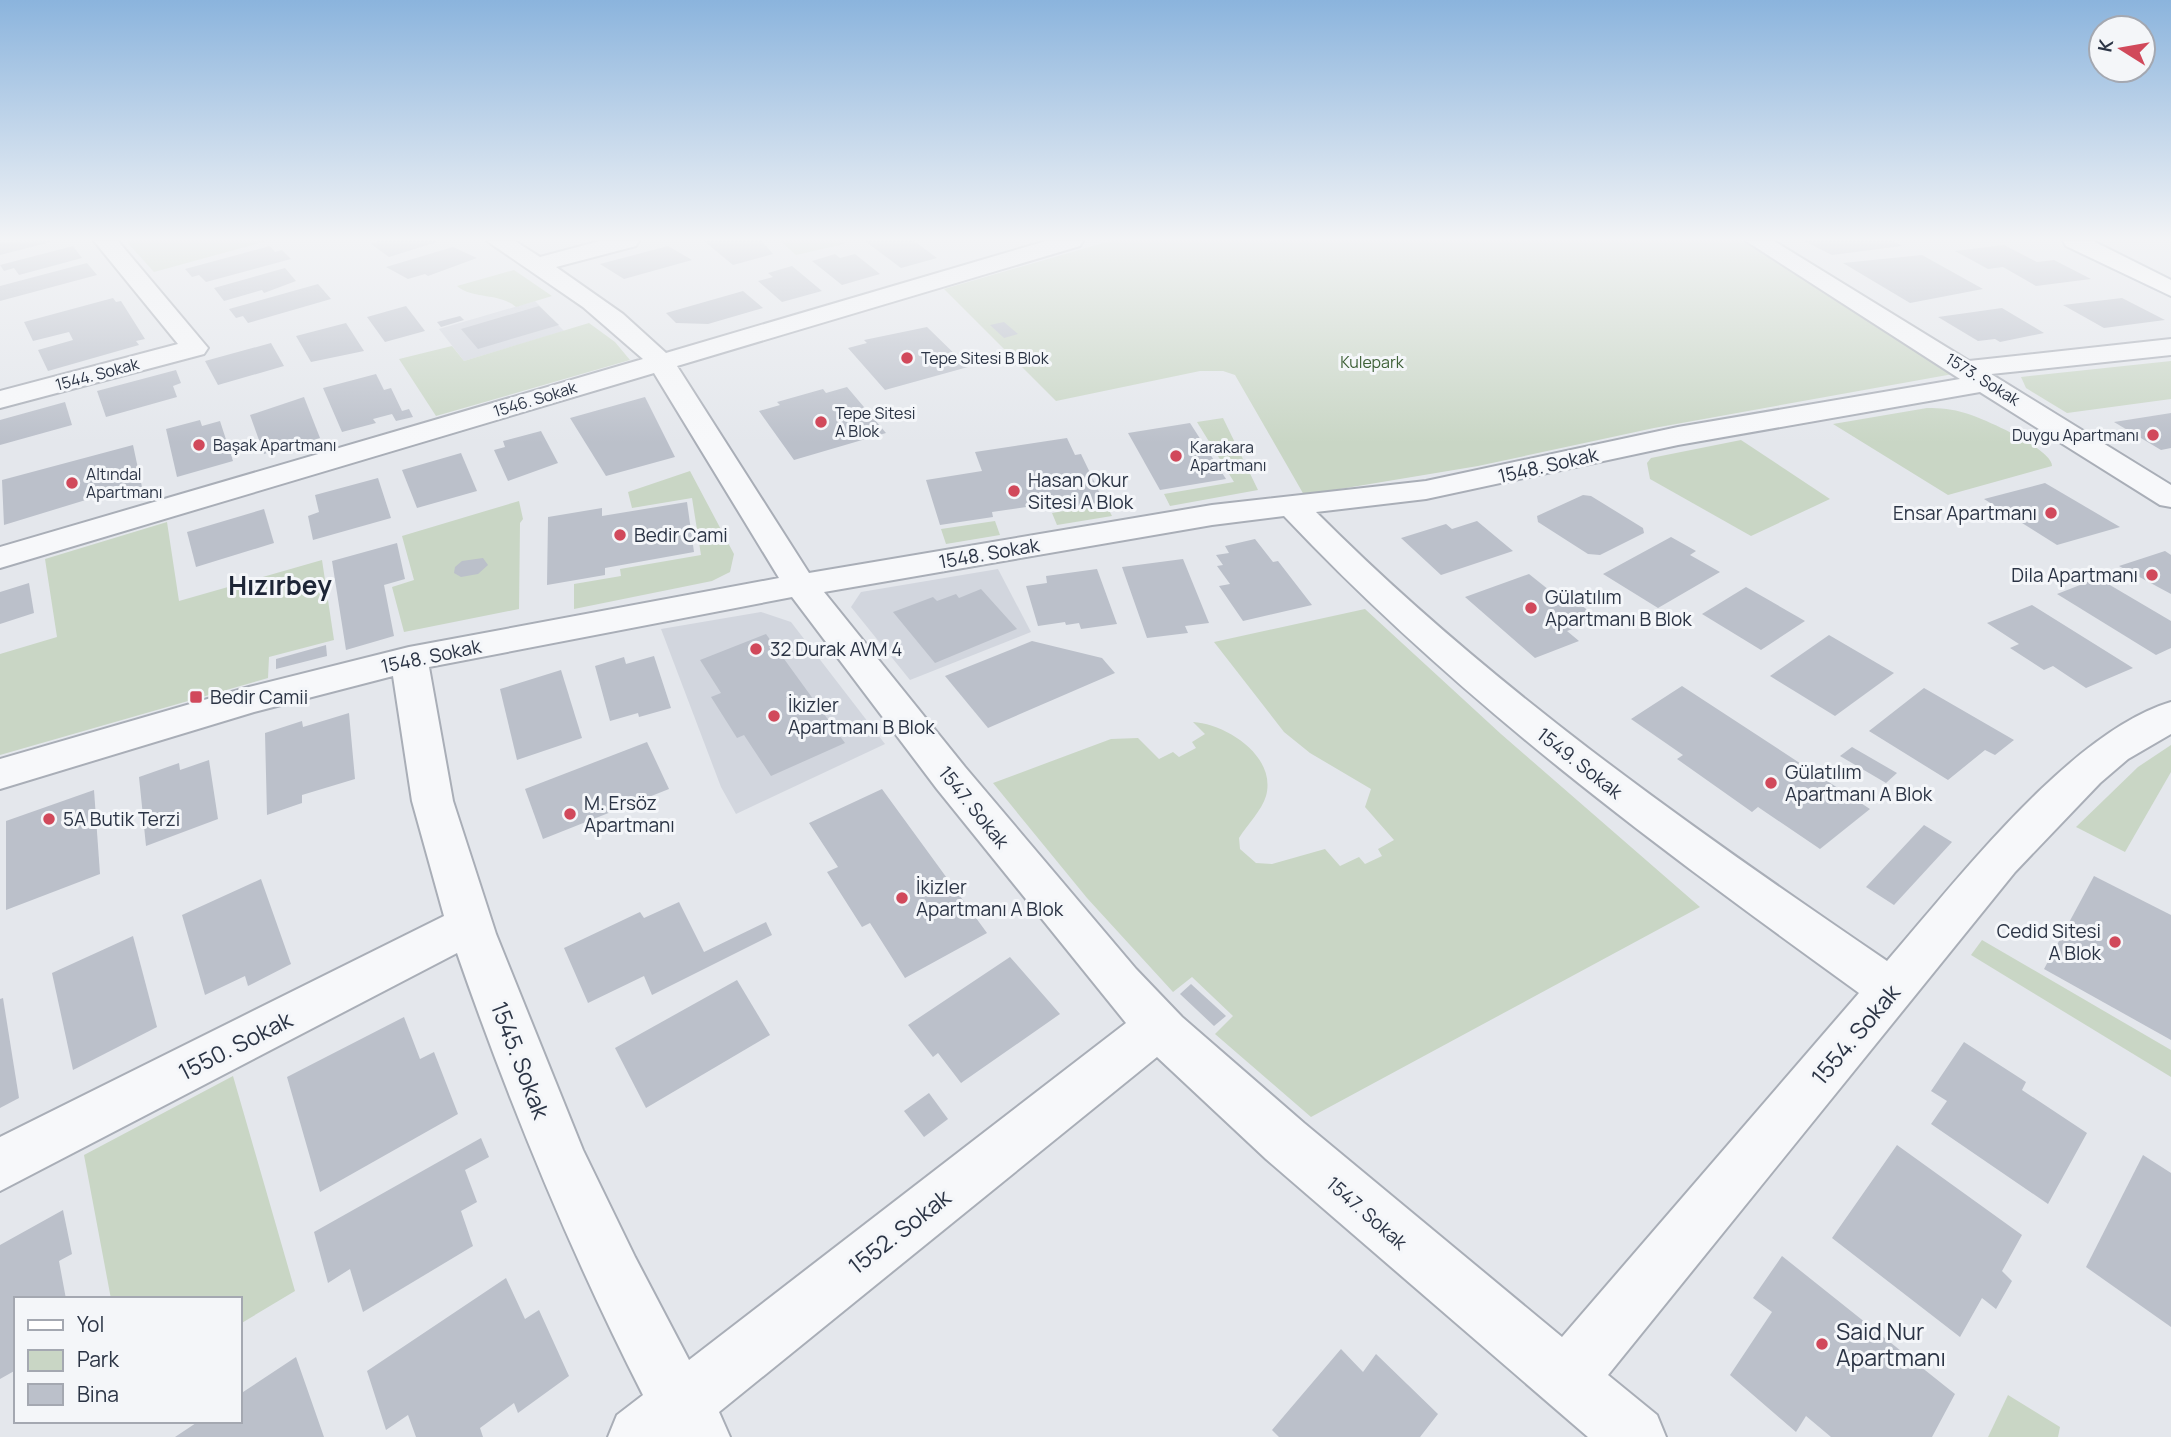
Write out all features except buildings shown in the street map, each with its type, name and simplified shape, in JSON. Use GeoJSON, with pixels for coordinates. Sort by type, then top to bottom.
{"type":"FeatureCollection","features":[{"type":"Feature","properties":{"kind":"street","name":"1544. Sokak"},"geometry":{"type":"LineString","coordinates":[[0,400],[195,348],[161,308]]}},
{"type":"Feature","properties":{"kind":"street","name":"1547. Sokak"},"geometry":{"type":"LineString","coordinates":[[599,308],[628,328],[660,361],[800,585],[1081,940],[1159,1026],[1347,1195],[1635,1437]]}},
{"type":"Feature","properties":{"kind":"street","name":"1546. Sokak"},"geometry":{"type":"LineString","coordinates":[[0,558],[843,308]]}},
{"type":"Feature","properties":{"kind":"street","name":"1573. Sokak"},"geometry":{"type":"LineString","coordinates":[[1865,308],[2171,498]]}},
{"type":"Feature","properties":{"kind":"street","name":"1548. Sokak"},"geometry":{"type":"LineString","coordinates":[[0,774],[236,704],[409,659],[800,585],[1212,515],[1426,490],[1977,376],[2171,347]]}},
{"type":"Feature","properties":{"kind":"street","name":"1549. Sokak"},"geometry":{"type":"LineString","coordinates":[[1293,507],[1394,606],[1543,735],[1770,905],[1892,990]]}},
{"type":"Feature","properties":{"kind":"street","name":"1545. Sokak"},"geometry":{"type":"LineString","coordinates":[[409,659],[418,734],[437,821],[470,925],[527,1081],[673,1426]]}},
{"type":"Feature","properties":{"kind":"street","name":"1554. Sokak"},"geometry":{"type":"LineString","coordinates":[[1565,1380],[2000,860],[2061,796],[2114,749],[2171,716]]}},
{"type":"Feature","properties":{"kind":"street","name":"1550. Sokak"},"geometry":{"type":"LineString","coordinates":[[0,1165],[470,925]]}},
{"type":"Feature","properties":{"kind":"street","name":"1552. Sokak"},"geometry":{"type":"LineString","coordinates":[[673,1426],[1159,1026]]}},
{"type":"Feature","properties":{"kind":"shaded area"},"geometry":{"type":"Polygon","coordinates":[[[511,308],[542,308],[564,331],[464,361],[439,329],[511,308]]]}},
{"type":"Feature","properties":{"kind":"shaded area"},"geometry":{"type":"Polygon","coordinates":[[[998,569],[1031,632],[910,680],[851,607],[861,592],[998,569]]]}},
{"type":"Feature","properties":{"kind":"shaded area"},"geometry":{"type":"Polygon","coordinates":[[[761,612],[791,622],[885,744],[736,814],[721,787],[661,629],[761,612]]]}},
{"type":"Feature","properties":{"kind":"green space","name":"Kulepark"},"geometry":{"type":"Polygon","coordinates":[[[963,308],[1849,308],[1953,374],[1654,428],[1478,466],[1304,495],[1235,375],[1223,371],[1200,371],[1056,401],[963,308]]]}},
{"type":"Feature","properties":{"kind":"green space"},"geometry":{"type":"Polygon","coordinates":[[[589,323],[615,342],[630,360],[436,416],[399,359],[452,346],[464,361],[589,323]]]}},
{"type":"Feature","properties":{"kind":"green space"},"geometry":{"type":"Polygon","coordinates":[[[2171,361],[2171,399],[2067,413],[2026,388],[2021,377],[2171,361]]]}},
{"type":"Feature","properties":{"kind":"green space"},"geometry":{"type":"Polygon","coordinates":[[[1927,408],[1960,412],[2000,427],[2041,451],[2052,466],[1948,495],[1833,424],[1927,408]]]}},
{"type":"Feature","properties":{"kind":"green space"},"geometry":{"type":"Polygon","coordinates":[[[1223,418],[1258,490],[1170,506],[1164,494],[1234,482],[1197,422],[1223,418]]]}},
{"type":"Feature","properties":{"kind":"green space"},"geometry":{"type":"Polygon","coordinates":[[[1741,440],[1830,499],[1751,536],[1650,479],[1647,463],[1651,458],[1741,440]]]}},
{"type":"Feature","properties":{"kind":"green space"},"geometry":{"type":"Polygon","coordinates":[[[690,471],[734,554],[730,572],[712,581],[574,609],[574,584],[621,576],[620,569],[701,555],[692,498],[632,508],[628,492],[690,471]]]}},
{"type":"Feature","properties":{"kind":"green space"},"geometry":{"type":"Polygon","coordinates":[[[519,501],[523,519],[520,523],[519,609],[404,632],[392,587],[414,580],[402,536],[519,501]]]}},
{"type":"Feature","properties":{"kind":"green space"},"geometry":{"type":"Polygon","coordinates":[[[1106,504],[1112,516],[1057,525],[1052,513],[1106,504]]]}},
{"type":"Feature","properties":{"kind":"green space"},"geometry":{"type":"Polygon","coordinates":[[[995,521],[1000,535],[946,544],[941,529],[995,521]]]}},
{"type":"Feature","properties":{"kind":"green space"},"geometry":{"type":"Polygon","coordinates":[[[167,522],[179,601],[322,560],[334,640],[269,657],[268,678],[0,755],[0,654],[57,637],[45,559],[167,522]]]}},
{"type":"Feature","properties":{"kind":"green space"},"geometry":{"type":"Polygon","coordinates":[[[1365,609],[1501,734],[1700,907],[1311,1117],[1215,1034],[1233,1016],[1192,977],[1173,992],[1087,898],[993,783],[1111,739],[1138,738],[1159,759],[1173,752],[1179,757],[1196,748],[1192,742],[1205,734],[1193,722],[1206,724],[1246,745],[1264,768],[1266,796],[1239,838],[1240,849],[1256,863],[1272,864],[1325,849],[1340,866],[1359,857],[1365,864],[1382,856],[1378,849],[1394,840],[1365,807],[1371,789],[1310,753],[1284,732],[1214,642],[1365,609]]]}},
{"type":"Feature","properties":{"kind":"green space"},"geometry":{"type":"Polygon","coordinates":[[[2171,745],[2171,772],[2125,852],[2076,827],[2138,767],[2171,745]]]}},
{"type":"Feature","properties":{"kind":"green space"},"geometry":{"type":"Polygon","coordinates":[[[1982,940],[2171,1050],[2171,1077],[1971,955],[1982,940]]]}},
{"type":"Feature","properties":{"kind":"green space"},"geometry":{"type":"Polygon","coordinates":[[[233,1076],[295,1291],[242,1323],[242,1297],[111,1297],[84,1155],[233,1076]]]}},
{"type":"Feature","properties":{"kind":"green space"},"geometry":{"type":"Polygon","coordinates":[[[2008,1395],[2060,1427],[2058,1437],[1988,1437],[2008,1395]]]}},
{"type":"Feature","properties":{"kind":"place","name":"Tepe Sitesi B Blok"},"geometry":{"type":"Point","coordinates":[907,358]}},
{"type":"Feature","properties":{"kind":"place","name":"Tepe Sitesi A Blok"},"geometry":{"type":"Point","coordinates":[821,422]}},
{"type":"Feature","properties":{"kind":"place","name":"Duygu Apartmanı"},"geometry":{"type":"Point","coordinates":[2153,435]}},
{"type":"Feature","properties":{"kind":"place","name":"Başak Apartmanı"},"geometry":{"type":"Point","coordinates":[199,445]}},
{"type":"Feature","properties":{"kind":"place","name":"Karakara Apartmanı"},"geometry":{"type":"Point","coordinates":[1176,456]}},
{"type":"Feature","properties":{"kind":"place","name":"Altındal Apartmanı"},"geometry":{"type":"Point","coordinates":[72,483]}},
{"type":"Feature","properties":{"kind":"place","name":"Hasan Okur Sitesi A Blok"},"geometry":{"type":"Point","coordinates":[1014,491]}},
{"type":"Feature","properties":{"kind":"place","name":"Ensar Apartmanı"},"geometry":{"type":"Point","coordinates":[2051,513]}},
{"type":"Feature","properties":{"kind":"place","name":"Bedir Cami"},"geometry":{"type":"Point","coordinates":[620,535]}},
{"type":"Feature","properties":{"kind":"place","name":"Dila Apartmanı"},"geometry":{"type":"Point","coordinates":[2152,575]}},
{"type":"Feature","properties":{"kind":"place","name":"Gülatılım Apartmanı B Blok"},"geometry":{"type":"Point","coordinates":[1531,608]}},
{"type":"Feature","properties":{"kind":"place","name":"32 Durak AVM 4"},"geometry":{"type":"Point","coordinates":[756,649]}},
{"type":"Feature","properties":{"kind":"place","name":"Bedir Camii"},"geometry":{"type":"Point","coordinates":[196,697]}},
{"type":"Feature","properties":{"kind":"place","name":"İkizler Apartmanı B Blok"},"geometry":{"type":"Point","coordinates":[774,716]}},
{"type":"Feature","properties":{"kind":"place","name":"Gülatılım Apartmanı A Blok"},"geometry":{"type":"Point","coordinates":[1771,783]}},
{"type":"Feature","properties":{"kind":"place","name":"M. Ersöz Apartmanı"},"geometry":{"type":"Point","coordinates":[570,814]}},
{"type":"Feature","properties":{"kind":"place","name":"5A Butik Terzi"},"geometry":{"type":"Point","coordinates":[49,819]}},
{"type":"Feature","properties":{"kind":"place","name":"İkizler Apartmanı A Blok"},"geometry":{"type":"Point","coordinates":[902,898]}},
{"type":"Feature","properties":{"kind":"place","name":"Cedid Sitesi A Blok"},"geometry":{"type":"Point","coordinates":[2115,942]}},
{"type":"Feature","properties":{"kind":"place","name":"Said Nur Apartmanı"},"geometry":{"type":"Point","coordinates":[1822,1344]}},
{"type":"Feature","properties":{"kind":"district","name":"Hızırbey"},"geometry":{"type":"Point","coordinates":[280,585]}}]}
